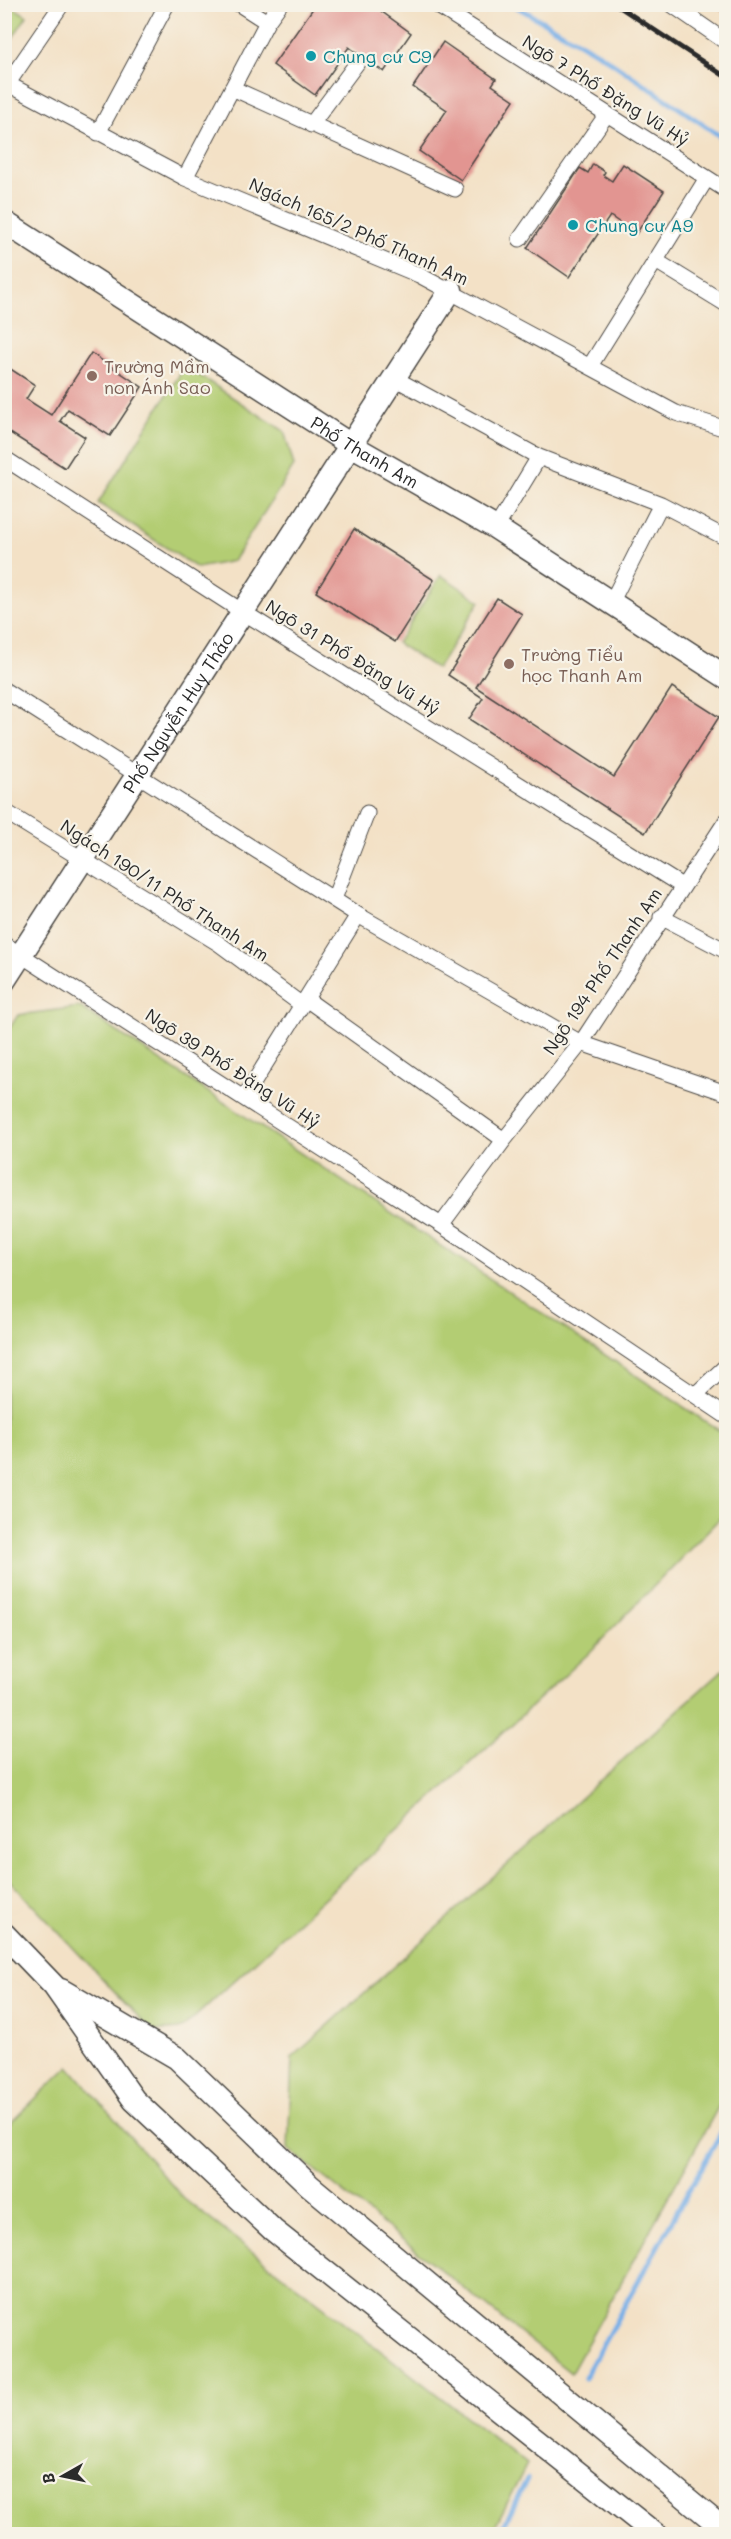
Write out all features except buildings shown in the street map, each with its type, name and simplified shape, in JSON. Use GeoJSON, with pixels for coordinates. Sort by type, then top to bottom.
{"type":"FeatureCollection","features":[{"type":"Feature","properties":{"kind":"main road","name":"Phố Thanh Am"},"geometry":{"type":"LineString","coordinates":[[4,222],[351,445],[496,528],[612,601],[726,677]]}},
{"type":"Feature","properties":{"kind":"main road","name":"Phố Nguyễn Huy Thảo"},"geometry":{"type":"LineString","coordinates":[[4,981],[13,950],[84,859],[451,290]]}},
{"type":"Feature","properties":{"kind":"main road"},"geometry":{"type":"LineString","coordinates":[[4,1934],[54,1986],[134,2100],[273,2230],[655,2535]]}},
{"type":"Feature","properties":{"kind":"main road"},"geometry":{"type":"LineString","coordinates":[[54,1986],[177,2058],[309,2185],[726,2531]]}},
{"type":"Feature","properties":{"kind":"street"},"geometry":{"type":"LineString","coordinates":[[6,86],[62,4]]}},
{"type":"Feature","properties":{"kind":"street"},"geometry":{"type":"LineString","coordinates":[[98,133],[167,4]]}},
{"type":"Feature","properties":{"kind":"street"},"geometry":{"type":"LineString","coordinates":[[239,4],[267,21]]}},
{"type":"Feature","properties":{"kind":"street"},"geometry":{"type":"LineString","coordinates":[[185,178],[267,21],[280,4]]}},
{"type":"Feature","properties":{"kind":"street","name":"Ngõ 7 Phố Đặng Vũ Hỷ"},"geometry":{"type":"LineString","coordinates":[[435,4],[726,190]]}},
{"type":"Feature","properties":{"kind":"street"},"geometry":{"type":"LineString","coordinates":[[671,4],[726,42]]}},
{"type":"Feature","properties":{"kind":"street"},"geometry":{"type":"LineString","coordinates":[[311,125],[357,63]]}},
{"type":"Feature","properties":{"kind":"street","name":"Ngách 165/2 Phố Thanh Am"},"geometry":{"type":"LineString","coordinates":[[6,86],[185,178],[451,290],[676,413],[726,429]]}},
{"type":"Feature","properties":{"kind":"street"},"geometry":{"type":"LineString","coordinates":[[232,88],[455,189]]}},
{"type":"Feature","properties":{"kind":"street"},"geometry":{"type":"LineString","coordinates":[[520,240],[607,114]]}},
{"type":"Feature","properties":{"kind":"street"},"geometry":{"type":"LineString","coordinates":[[590,366],[707,178]]}},
{"type":"Feature","properties":{"kind":"street"},"geometry":{"type":"LineString","coordinates":[[656,261],[726,304]]}},
{"type":"Feature","properties":{"kind":"street"},"geometry":{"type":"LineString","coordinates":[[394,378],[539,457],[661,504],[726,538]]}},
{"type":"Feature","properties":{"kind":"street"},"geometry":{"type":"LineString","coordinates":[[496,528],[539,457]]}},
{"type":"Feature","properties":{"kind":"street","name":"Ngõ 31 Phố Đặng Vũ Hỷ"},"geometry":{"type":"LineString","coordinates":[[4,458],[243,612],[682,886]]}},
{"type":"Feature","properties":{"kind":"street"},"geometry":{"type":"LineString","coordinates":[[612,601],[661,504]]}},
{"type":"Feature","properties":{"kind":"street"},"geometry":{"type":"LineString","coordinates":[[4,690],[358,915],[581,1043],[726,1093]]}},
{"type":"Feature","properties":{"kind":"street","name":"Ngách 190/11 Phố Thanh Am"},"geometry":{"type":"LineString","coordinates":[[4,811],[218,943],[504,1140]]}},
{"type":"Feature","properties":{"kind":"street"},"geometry":{"type":"LineString","coordinates":[[334,898],[367,813]]}},
{"type":"Feature","properties":{"kind":"street","name":"Ngõ 194 Phố Thanh Am"},"geometry":{"type":"LineString","coordinates":[[441,1225],[504,1140],[581,1043],[661,917],[726,821]]}},
{"type":"Feature","properties":{"kind":"street"},"geometry":{"type":"LineString","coordinates":[[244,1098],[358,915]]}},
{"type":"Feature","properties":{"kind":"street"},"geometry":{"type":"LineString","coordinates":[[661,917],[726,951]]}},
{"type":"Feature","properties":{"kind":"street","name":"Ngõ 39 Phố Đặng Vũ Hỷ"},"geometry":{"type":"LineString","coordinates":[[13,950],[441,1225],[726,1416]]}},
{"type":"Feature","properties":{"kind":"street"},"geometry":{"type":"LineString","coordinates":[[695,1395],[726,1366]]}},
{"type":"Feature","properties":{"kind":"green space"},"geometry":{"type":"Polygon","coordinates":[[[4,5],[10,5],[27,16],[5,49],[4,5]]]}},
{"type":"Feature","properties":{"kind":"green space"},"geometry":{"type":"Polygon","coordinates":[[[185,366],[284,431],[294,466],[233,561],[197,568],[98,503],[185,366]]]}},
{"type":"Feature","properties":{"kind":"green space"},"geometry":{"type":"Polygon","coordinates":[[[441,575],[480,601],[437,669],[397,643],[441,575]]]}},
{"type":"Feature","properties":{"kind":"green space"},"geometry":{"type":"Polygon","coordinates":[[[80,1007],[726,1435],[726,1512],[588,1654],[182,2029],[152,2031],[5,1876],[5,1035],[18,1015],[80,1007]]]}},
{"type":"Feature","properties":{"kind":"green space"},"geometry":{"type":"Polygon","coordinates":[[[726,1667],[726,2093],[571,2373],[288,2149],[292,2058],[726,1667]]]}},
{"type":"Feature","properties":{"kind":"green space"},"geometry":{"type":"Polygon","coordinates":[[[69,2066],[184,2199],[527,2464],[491,2534],[5,2534],[5,2128],[69,2066]]]}},
{"type":"Feature","properties":{"kind":"waterway"},"geometry":{"type":"LineString","coordinates":[[512,4],[601,55],[726,140]]}},
{"type":"Feature","properties":{"kind":"waterway"},"geometry":{"type":"LineString","coordinates":[[584,2378],[726,2124]]}},
{"type":"Feature","properties":{"kind":"waterway"},"geometry":{"type":"LineString","coordinates":[[500,2534],[527,2479]]}},
{"type":"Feature","properties":{"kind":"railway"},"geometry":{"type":"LineString","coordinates":[[615,4],[726,77]]}},
{"type":"Feature","properties":{"kind":"place","name":"Chung cư C9"},"geometry":{"type":"Point","coordinates":[311,56]}},
{"type":"Feature","properties":{"kind":"place","name":"Chung cư A9"},"geometry":{"type":"Point","coordinates":[573,225]}},
{"type":"Feature","properties":{"kind":"place","name":"Trường Mầm non Ánh Sao"},"geometry":{"type":"Point","coordinates":[92,376]}},
{"type":"Feature","properties":{"kind":"place","name":"Trường Tiểu học Thanh Am"},"geometry":{"type":"Point","coordinates":[509,664]}}]}
